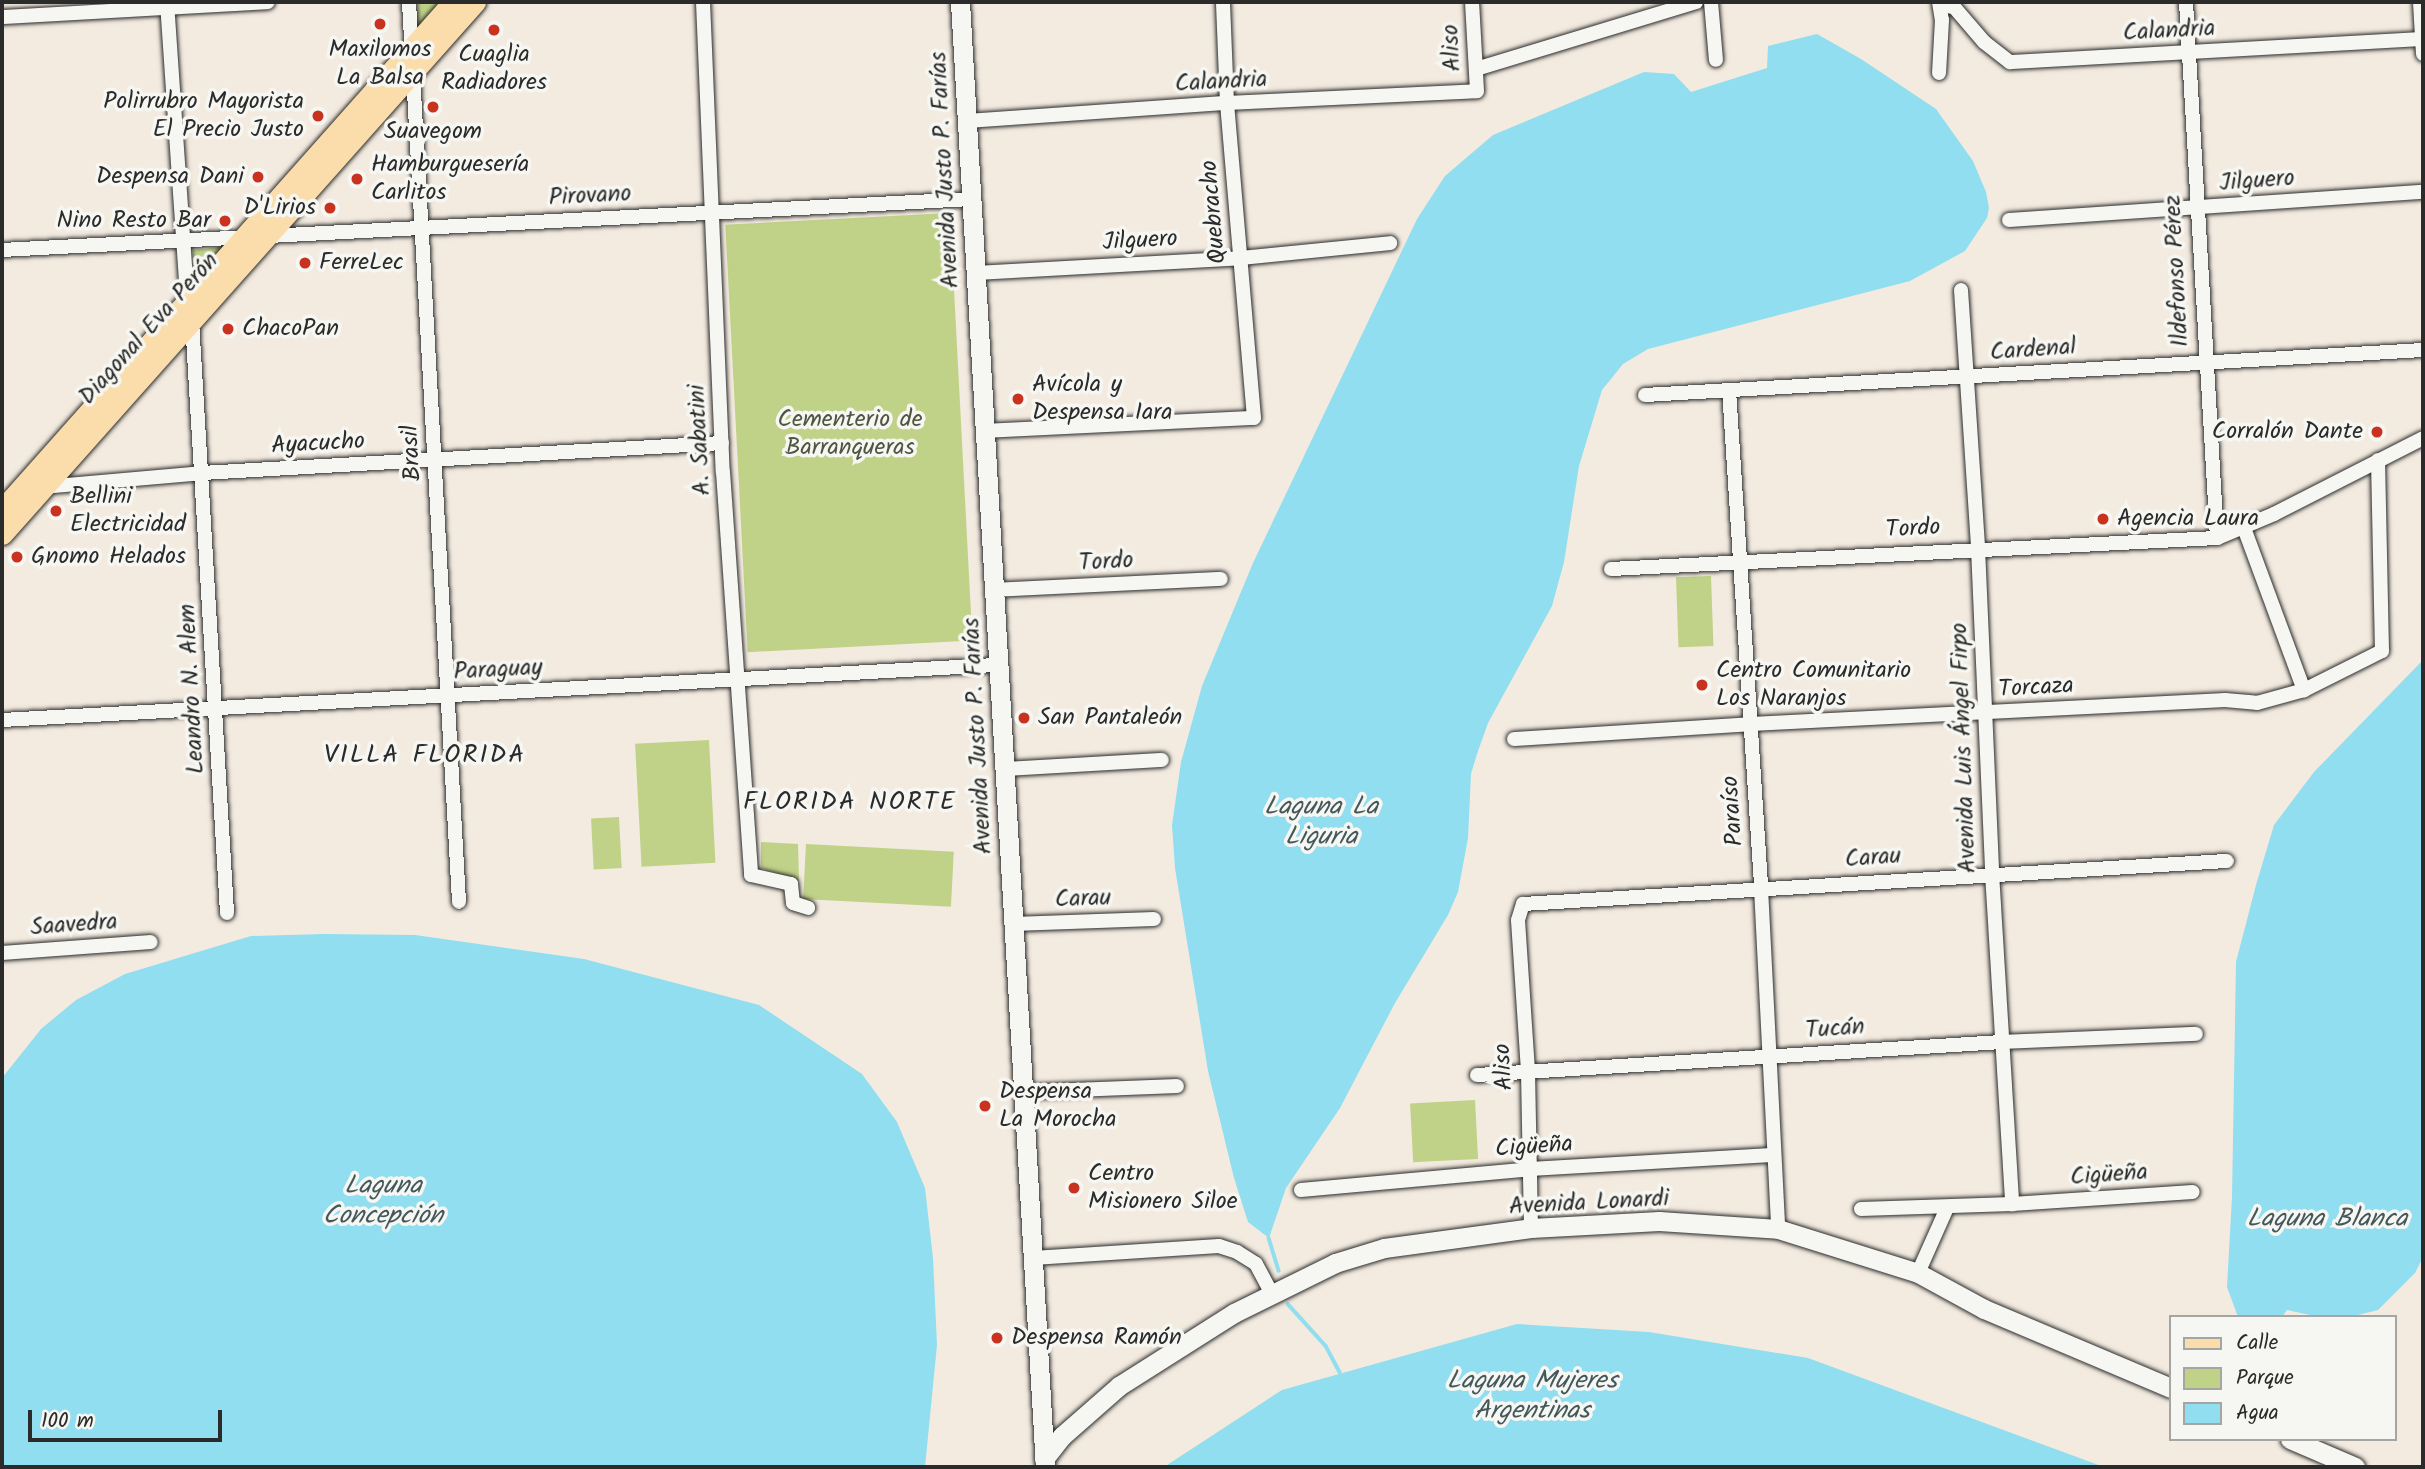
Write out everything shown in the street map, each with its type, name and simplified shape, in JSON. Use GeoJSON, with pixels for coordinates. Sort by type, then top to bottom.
{"type":"FeatureCollection","features":[{"type":"Feature","properties":{"kind":"main road","name":"Diagonal Eva Perón"},"geometry":{"type":"LineString","coordinates":[[6,501],[453,2]]}},
{"type":"Feature","properties":{"kind":"main road","name":"Diagonal Eva Perón"},"geometry":{"type":"LineString","coordinates":[[2,534],[475,2]]}},
{"type":"Feature","properties":{"kind":"street"},"geometry":{"type":"LineString","coordinates":[[2,17],[168,5],[268,2]]}},
{"type":"Feature","properties":{"kind":"street","name":"Brasil"},"geometry":{"type":"LineString","coordinates":[[409,2],[459,902]]}},
{"type":"Feature","properties":{"kind":"street","name":"A. Sabatini"},"geometry":{"type":"LineString","coordinates":[[703,2],[722,443],[751,875],[791,884],[793,903],[808,908]]}},
{"type":"Feature","properties":{"kind":"street","name":"Avenida Justo P. Farías"},"geometry":{"type":"LineString","coordinates":[[960,2],[1043,1465]]}},
{"type":"Feature","properties":{"kind":"street","name":"Quebracho"},"geometry":{"type":"LineString","coordinates":[[985,431],[1254,418],[1227,103],[1223,2]]}},
{"type":"Feature","properties":{"kind":"street","name":"Aliso"},"geometry":{"type":"LineString","coordinates":[[1472,2],[1477,91]]}},
{"type":"Feature","properties":{"kind":"street"},"geometry":{"type":"LineString","coordinates":[[1476,69],[1696,2]]}},
{"type":"Feature","properties":{"kind":"street"},"geometry":{"type":"LineString","coordinates":[[1712,2],[1716,60]]}},
{"type":"Feature","properties":{"kind":"street","name":"Ildefonso Pérez"},"geometry":{"type":"LineString","coordinates":[[2186,2],[2217,538]]}},
{"type":"Feature","properties":{"kind":"street"},"geometry":{"type":"LineString","coordinates":[[2420,2],[2423,44]]}},
{"type":"Feature","properties":{"kind":"street"},"geometry":{"type":"LineString","coordinates":[[1939,73],[1947,4]]}},
{"type":"Feature","properties":{"kind":"street","name":"Calandria"},"geometry":{"type":"LineString","coordinates":[[1947,4],[1984,41],[2010,62],[2423,44]]}},
{"type":"Feature","properties":{"kind":"street","name":"Leandro N. Alem"},"geometry":{"type":"LineString","coordinates":[[168,5],[187,298],[192,320],[202,472],[227,913]]}},
{"type":"Feature","properties":{"kind":"street","name":"Calandria"},"geometry":{"type":"LineString","coordinates":[[967,121],[1227,103],[1477,91]]}},
{"type":"Feature","properties":{"kind":"street","name":"Jilguero"},"geometry":{"type":"LineString","coordinates":[[2009,220],[2423,192]]}},
{"type":"Feature","properties":{"kind":"street","name":"Pirovano"},"geometry":{"type":"LineString","coordinates":[[2,250],[972,199]]}},
{"type":"Feature","properties":{"kind":"street","name":"Jilguero"},"geometry":{"type":"LineString","coordinates":[[976,273],[1241,258],[1390,243]]}},
{"type":"Feature","properties":{"kind":"street","name":"Avenida Luis Ángel Firpo"},"geometry":{"type":"LineString","coordinates":[[1961,290],[1979,548],[1992,873],[2012,1204]]}},
{"type":"Feature","properties":{"kind":"street","name":"Cardenal"},"geometry":{"type":"LineString","coordinates":[[1645,395],[2423,350]]}},
{"type":"Feature","properties":{"kind":"street","name":"Paraíso"},"geometry":{"type":"LineString","coordinates":[[1729,390],[1761,888],[1772,1156],[1778,1229]]}},
{"type":"Feature","properties":{"kind":"street","name":"Tordo"},"geometry":{"type":"LineString","coordinates":[[1611,569],[1741,560],[1979,548],[2000,551],[2217,538],[2244,528],[2423,438]]}},
{"type":"Feature","properties":{"kind":"street","name":"Ayacucho"},"geometry":{"type":"LineString","coordinates":[[6,501],[44,487],[202,472],[722,443]]}},
{"type":"Feature","properties":{"kind":"street","name":"Torcaza"},"geometry":{"type":"LineString","coordinates":[[1514,739],[1751,723],[1986,714],[2225,700],[2257,703],[2304,690],[2382,650],[2378,460]]}},
{"type":"Feature","properties":{"kind":"street"},"geometry":{"type":"LineString","coordinates":[[2244,528],[2304,690]]}},
{"type":"Feature","properties":{"kind":"street","name":"Tordo"},"geometry":{"type":"LineString","coordinates":[[994,590],[1221,579]]}},
{"type":"Feature","properties":{"kind":"street","name":"Paraguay"},"geometry":{"type":"LineString","coordinates":[[2,720],[996,665]]}},
{"type":"Feature","properties":{"kind":"street"},"geometry":{"type":"LineString","coordinates":[[1004,769],[1162,760]]}},
{"type":"Feature","properties":{"kind":"street","name":"Carau"},"geometry":{"type":"LineString","coordinates":[[1523,904],[1992,873],[2227,861]]}},
{"type":"Feature","properties":{"kind":"street","name":"Aliso"},"geometry":{"type":"LineString","coordinates":[[1523,904],[1518,920],[1528,1071],[1531,1228]]}},
{"type":"Feature","properties":{"kind":"street","name":"Carau"},"geometry":{"type":"LineString","coordinates":[[1013,924],[1154,919]]}},
{"type":"Feature","properties":{"kind":"street","name":"Saavedra"},"geometry":{"type":"LineString","coordinates":[[2,953],[151,942]]}},
{"type":"Feature","properties":{"kind":"street","name":"Tucán"},"geometry":{"type":"LineString","coordinates":[[1477,1075],[2002,1042],[2196,1034]]}},
{"type":"Feature","properties":{"kind":"street"},"geometry":{"type":"LineString","coordinates":[[1023,1092],[1177,1086]]}},
{"type":"Feature","properties":{"kind":"street","name":"Cigüeña"},"geometry":{"type":"LineString","coordinates":[[1301,1190],[1530,1169],[1772,1156]]}},
{"type":"Feature","properties":{"kind":"street","name":"Cigüeña"},"geometry":{"type":"LineString","coordinates":[[1861,1209],[1947,1208],[2193,1192]]}},
{"type":"Feature","properties":{"kind":"street"},"geometry":{"type":"LineString","coordinates":[[1917,1273],[1947,1208]]}},
{"type":"Feature","properties":{"kind":"street","name":"Avenida Lonardi"},"geometry":{"type":"LineString","coordinates":[[1043,1465],[1062,1436],[1119,1386],[1181,1345],[1272,1294],[1335,1263],[1384,1248],[1531,1228],[1659,1221],[1778,1229],[1917,1273],[1984,1309],[2170,1388]]}},
{"type":"Feature","properties":{"kind":"street"},"geometry":{"type":"LineString","coordinates":[[1033,1258],[1219,1246],[1237,1252],[1256,1264],[1272,1294]]}},
{"type":"Feature","properties":{"kind":"street"},"geometry":{"type":"LineString","coordinates":[[2296,1441],[2355,1467]]}},
{"type":"Feature","properties":{"kind":"green space"},"geometry":{"type":"Polygon","coordinates":[[[418,2],[442,2],[422,26],[416,22],[418,2]]]}},
{"type":"Feature","properties":{"kind":"green space","name":"Cementerio de Barranqueras"},"geometry":{"type":"Polygon","coordinates":[[[950,213],[972,640],[748,652],[725,225],[950,213]]]}},
{"type":"Feature","properties":{"kind":"green space"},"geometry":{"type":"Polygon","coordinates":[[[222,247],[195,280],[193,250],[222,247]]]}},
{"type":"Feature","properties":{"kind":"green space"},"geometry":{"type":"Polygon","coordinates":[[[1711,576],[1713,646],[1678,647],[1676,577],[1711,576]]]}},
{"type":"Feature","properties":{"kind":"green space"},"geometry":{"type":"Polygon","coordinates":[[[709,740],[715,863],[642,867],[635,744],[709,740]]]}},
{"type":"Feature","properties":{"kind":"green space"},"geometry":{"type":"Polygon","coordinates":[[[619,817],[622,868],[594,869],[591,818],[619,817]]]}},
{"type":"Feature","properties":{"kind":"green space"},"geometry":{"type":"Polygon","coordinates":[[[761,842],[798,844],[799,881],[761,868],[761,842]]]}},
{"type":"Feature","properties":{"kind":"green space"},"geometry":{"type":"Polygon","coordinates":[[[806,844],[954,852],[951,907],[803,899],[806,844]]]}},
{"type":"Feature","properties":{"kind":"green space"},"geometry":{"type":"Polygon","coordinates":[[[1475,1100],[1478,1159],[1413,1162],[1410,1103],[1475,1100]]]}},
{"type":"Feature","properties":{"kind":"water","name":"Laguna La Liguria"},"geometry":{"type":"Polygon","coordinates":[[[1817,34],[1861,59],[1936,109],[1973,161],[1986,192],[1989,208],[1987,218],[1965,251],[1910,281],[1648,349],[1623,364],[1602,390],[1579,466],[1564,562],[1552,606],[1488,723],[1471,774],[1468,838],[1458,892],[1448,915],[1395,1003],[1340,1108],[1286,1188],[1269,1238],[1248,1222],[1234,1178],[1208,1071],[1175,868],[1172,825],[1181,762],[1202,686],[1253,563],[1417,219],[1445,176],[1493,135],[1644,72],[1674,74],[1691,92],[1767,68],[1768,46],[1817,34]]]}},
{"type":"Feature","properties":{"kind":"water","name":"Laguna Blanca"},"geometry":{"type":"Polygon","coordinates":[[[2423,660],[2423,1257],[2415,1273],[2378,1310],[2358,1315],[2310,1315],[2287,1310],[2283,1315],[2237,1315],[2227,1287],[2232,1197],[2236,962],[2274,825],[2314,772],[2423,660]]]}},
{"type":"Feature","properties":{"kind":"water","name":"Laguna Concepción"},"geometry":{"type":"Polygon","coordinates":[[[415,935],[584,959],[759,1005],[862,1074],[897,1122],[925,1188],[933,1258],[937,1345],[925,1467],[2,1467],[2,1078],[41,1029],[76,1000],[125,974],[251,936],[415,935]]]}},
{"type":"Feature","properties":{"kind":"water","name":"Laguna Mujeres Argentinas"},"geometry":{"type":"Polygon","coordinates":[[[1517,1324],[1649,1332],[1808,1358],[2104,1467],[1164,1467],[1282,1390],[1517,1324]]]}},
{"type":"Feature","properties":{"kind":"waterway"},"geometry":{"type":"LineString","coordinates":[[1269,1238],[1279,1271]]}},
{"type":"Feature","properties":{"kind":"waterway"},"geometry":{"type":"LineString","coordinates":[[1288,1304],[1326,1346],[1340,1372]]}},
{"type":"Feature","properties":{"kind":"place","name":"Maxilomos La Balsa"},"geometry":{"type":"Point","coordinates":[380,24]}},
{"type":"Feature","properties":{"kind":"place","name":"Cuaglia Radiadores"},"geometry":{"type":"Point","coordinates":[494,30]}},
{"type":"Feature","properties":{"kind":"place","name":"Suavegom"},"geometry":{"type":"Point","coordinates":[433,107]}},
{"type":"Feature","properties":{"kind":"place","name":"Polirrubro Mayorista El Precio Justo"},"geometry":{"type":"Point","coordinates":[318,116]}},
{"type":"Feature","properties":{"kind":"place","name":"Despensa Dani"},"geometry":{"type":"Point","coordinates":[258,177]}},
{"type":"Feature","properties":{"kind":"place","name":"Hamburguesería Carlitos"},"geometry":{"type":"Point","coordinates":[357,179]}},
{"type":"Feature","properties":{"kind":"place","name":"D'Lirios"},"geometry":{"type":"Point","coordinates":[330,208]}},
{"type":"Feature","properties":{"kind":"place","name":"Nino Resto Bar"},"geometry":{"type":"Point","coordinates":[225,221]}},
{"type":"Feature","properties":{"kind":"place","name":"FerreLec"},"geometry":{"type":"Point","coordinates":[305,263]}},
{"type":"Feature","properties":{"kind":"place","name":"ChacoPan"},"geometry":{"type":"Point","coordinates":[228,329]}},
{"type":"Feature","properties":{"kind":"place","name":"Avícola y Despensa Iara"},"geometry":{"type":"Point","coordinates":[1018,399]}},
{"type":"Feature","properties":{"kind":"place","name":"Corralón Dante"},"geometry":{"type":"Point","coordinates":[2377,432]}},
{"type":"Feature","properties":{"kind":"place","name":"Bellini Electricidad"},"geometry":{"type":"Point","coordinates":[56,511]}},
{"type":"Feature","properties":{"kind":"place","name":"Agencia Laura"},"geometry":{"type":"Point","coordinates":[2103,519]}},
{"type":"Feature","properties":{"kind":"place","name":"Gnomo Helados"},"geometry":{"type":"Point","coordinates":[17,557]}},
{"type":"Feature","properties":{"kind":"place","name":"Centro Comunitario Los Naranjos"},"geometry":{"type":"Point","coordinates":[1702,685]}},
{"type":"Feature","properties":{"kind":"place","name":"San Pantaleón"},"geometry":{"type":"Point","coordinates":[1024,718]}},
{"type":"Feature","properties":{"kind":"place","name":"Despensa La Morocha"},"geometry":{"type":"Point","coordinates":[985,1106]}},
{"type":"Feature","properties":{"kind":"place","name":"Centro Misionero Siloe"},"geometry":{"type":"Point","coordinates":[1074,1188]}},
{"type":"Feature","properties":{"kind":"place","name":"Despensa Ramón"},"geometry":{"type":"Point","coordinates":[997,1338]}},
{"type":"Feature","properties":{"kind":"district","name":"VILLA FLORIDA"},"geometry":{"type":"Point","coordinates":[425,756]}},
{"type":"Feature","properties":{"kind":"district","name":"FLORIDA NORTE"},"geometry":{"type":"Point","coordinates":[850,803]}}]}
